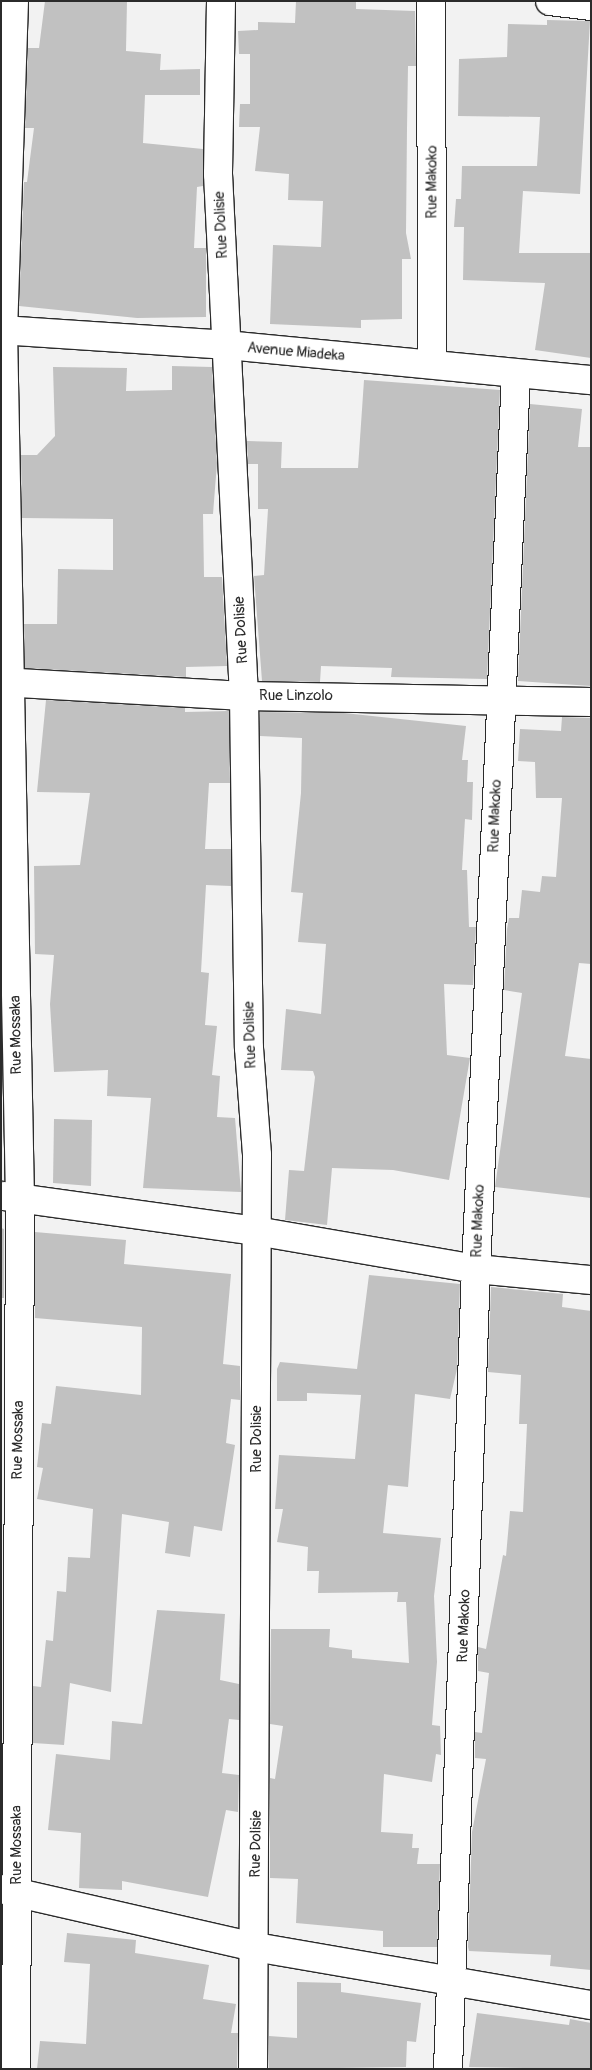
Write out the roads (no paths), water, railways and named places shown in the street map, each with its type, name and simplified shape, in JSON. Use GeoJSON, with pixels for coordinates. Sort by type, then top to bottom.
{"type":"FeatureCollection","features":[{"type":"Feature","properties":{"kind":"street","name":"Rue Mossaka"},"geometry":{"type":"LineString","coordinates":[[14,1],[2,330],[11,1197],[9,1891],[16,2069]]}},
{"type":"Feature","properties":{"kind":"street","name":"Rue Dolisie"},"geometry":{"type":"LineString","coordinates":[[221,1],[218,174],[244,696],[249,1048],[257,1155],[253,2069]]}},
{"type":"Feature","properties":{"kind":"street","name":"Rue Makoko"},"geometry":{"type":"LineString","coordinates":[[431,1],[432,363]]}},
{"type":"Feature","properties":{"kind":"street"},"geometry":{"type":"LineString","coordinates":[[550,1],[591,6]]}},
{"type":"Feature","properties":{"kind":"street","name":"Avenue Miadeka"},"geometry":{"type":"LineString","coordinates":[[2,330],[432,363],[516,374],[591,380]]}},
{"type":"Feature","properties":{"kind":"street","name":"Rue Makoko"},"geometry":{"type":"LineString","coordinates":[[448,2069],[476,1269],[516,374]]}},
{"type":"Feature","properties":{"kind":"street","name":"Rue Linzolo"},"geometry":{"type":"LineString","coordinates":[[5,682],[244,696],[591,702]]}},
{"type":"Feature","properties":{"kind":"street"},"geometry":{"type":"LineString","coordinates":[[11,1197],[256,1231],[476,1269],[591,1280]]}},
{"type":"Feature","properties":{"kind":"street"},"geometry":{"type":"LineString","coordinates":[[9,1891],[255,1948],[452,1984],[591,2005]]}}]}
